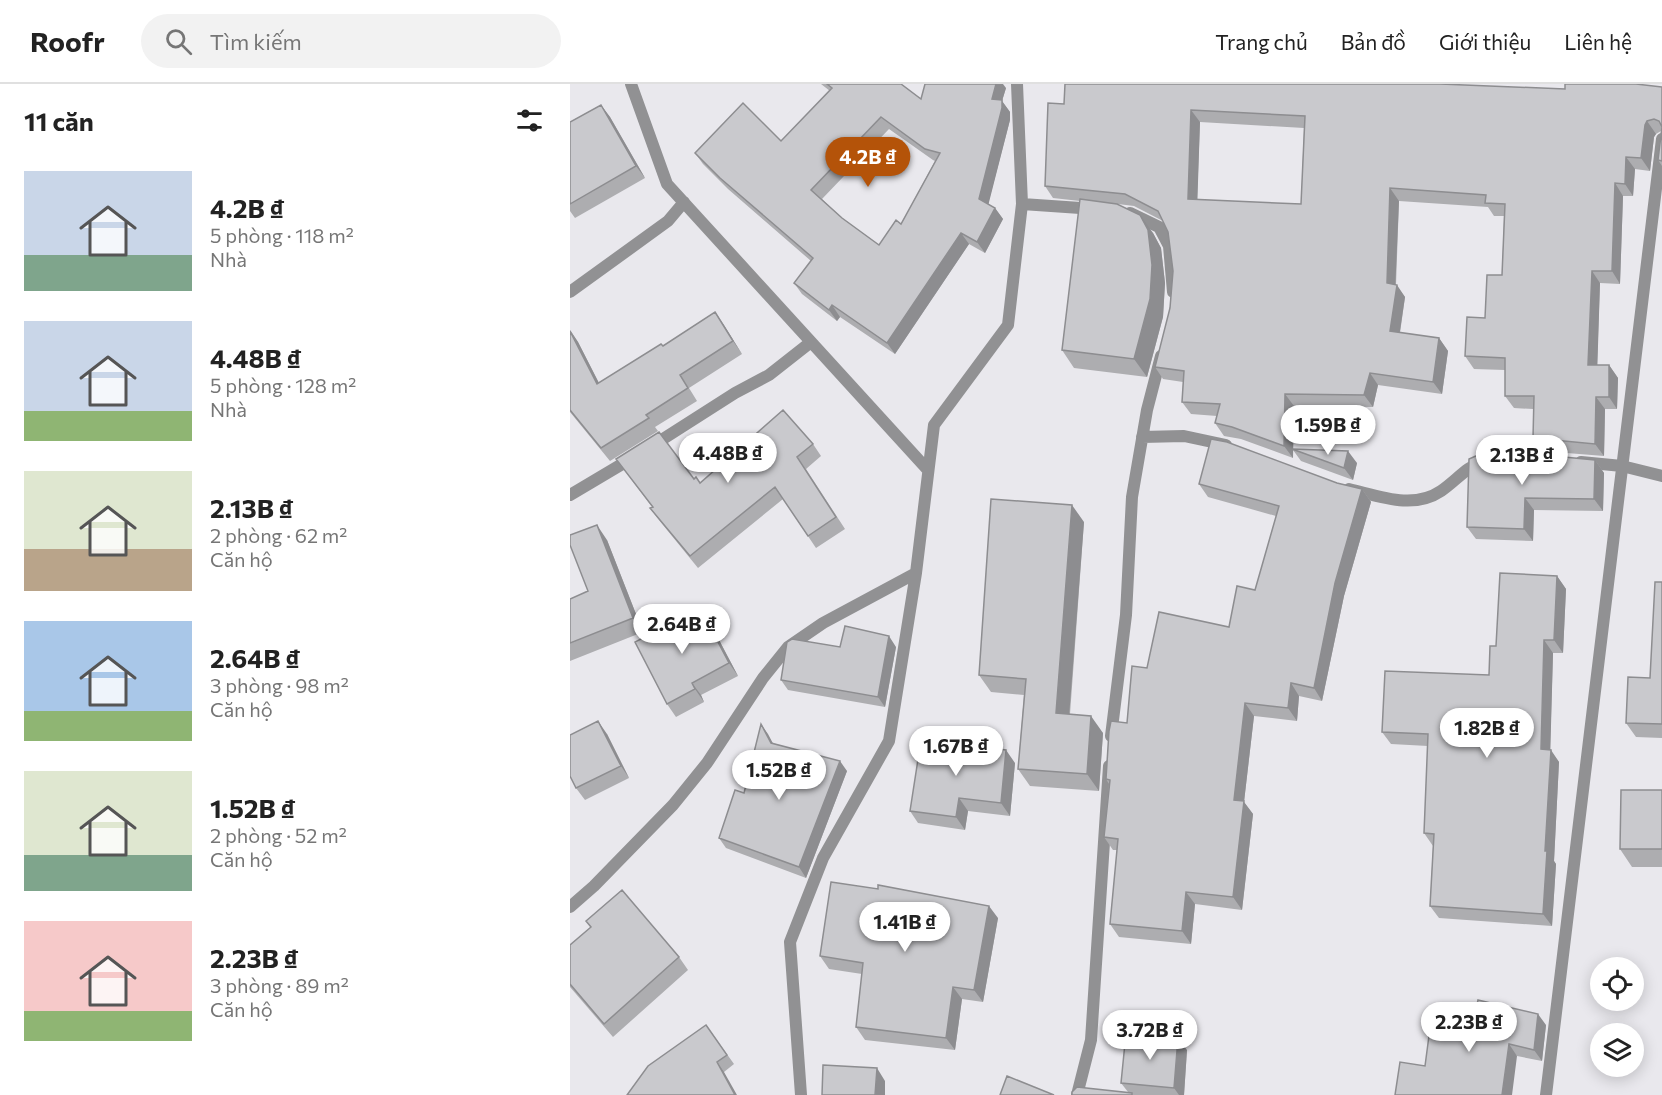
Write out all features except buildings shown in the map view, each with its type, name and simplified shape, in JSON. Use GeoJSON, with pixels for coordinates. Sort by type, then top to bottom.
{"type":"FeatureCollection","features":[{"type":"Feature","properties":{"kind":"street"},"geometry":{"type":"LineString","coordinates":[[631,84],[667,184],[927,469]]}},
{"type":"Feature","properties":{"kind":"street"},"geometry":{"type":"LineString","coordinates":[[801,1095],[790,942],[823,858],[889,741],[916,573],[934,425],[1008,325],[1022,204],[1017,84]]}},
{"type":"Feature","properties":{"kind":"street"},"geometry":{"type":"LineString","coordinates":[[1546,1095],[1662,139]]}},
{"type":"Feature","properties":{"kind":"street"},"geometry":{"type":"LineString","coordinates":[[570,292],[668,221],[684,202]]}},
{"type":"Feature","properties":{"kind":"street"},"geometry":{"type":"LineString","coordinates":[[1022,204],[1108,210],[1132,214],[1159,227],[1169,246],[1173,283],[1172,306]]}},
{"type":"Feature","properties":{"kind":"street"},"geometry":{"type":"LineString","coordinates":[[1077,1095],[1091,1040],[1110,749],[1126,615],[1132,497],[1147,410],[1165,341]]}},
{"type":"Feature","properties":{"kind":"street"},"geometry":{"type":"LineString","coordinates":[[570,495],[735,393],[769,375],[811,342]]}},
{"type":"Feature","properties":{"kind":"street"},"geometry":{"type":"LineString","coordinates":[[1142,437],[1184,436],[1238,447]]}},
{"type":"Feature","properties":{"kind":"street"},"geometry":{"type":"LineString","coordinates":[[1339,485],[1398,500],[1416,502],[1440,492],[1469,466],[1490,458],[1500,458]]}},
{"type":"Feature","properties":{"kind":"street"},"geometry":{"type":"LineString","coordinates":[[1566,461],[1623,466],[1662,476]]}},
{"type":"Feature","properties":{"kind":"street"},"geometry":{"type":"LineString","coordinates":[[570,907],[594,886],[680,797],[707,763],[763,678],[788,647],[823,623],[916,573]]}}]}
